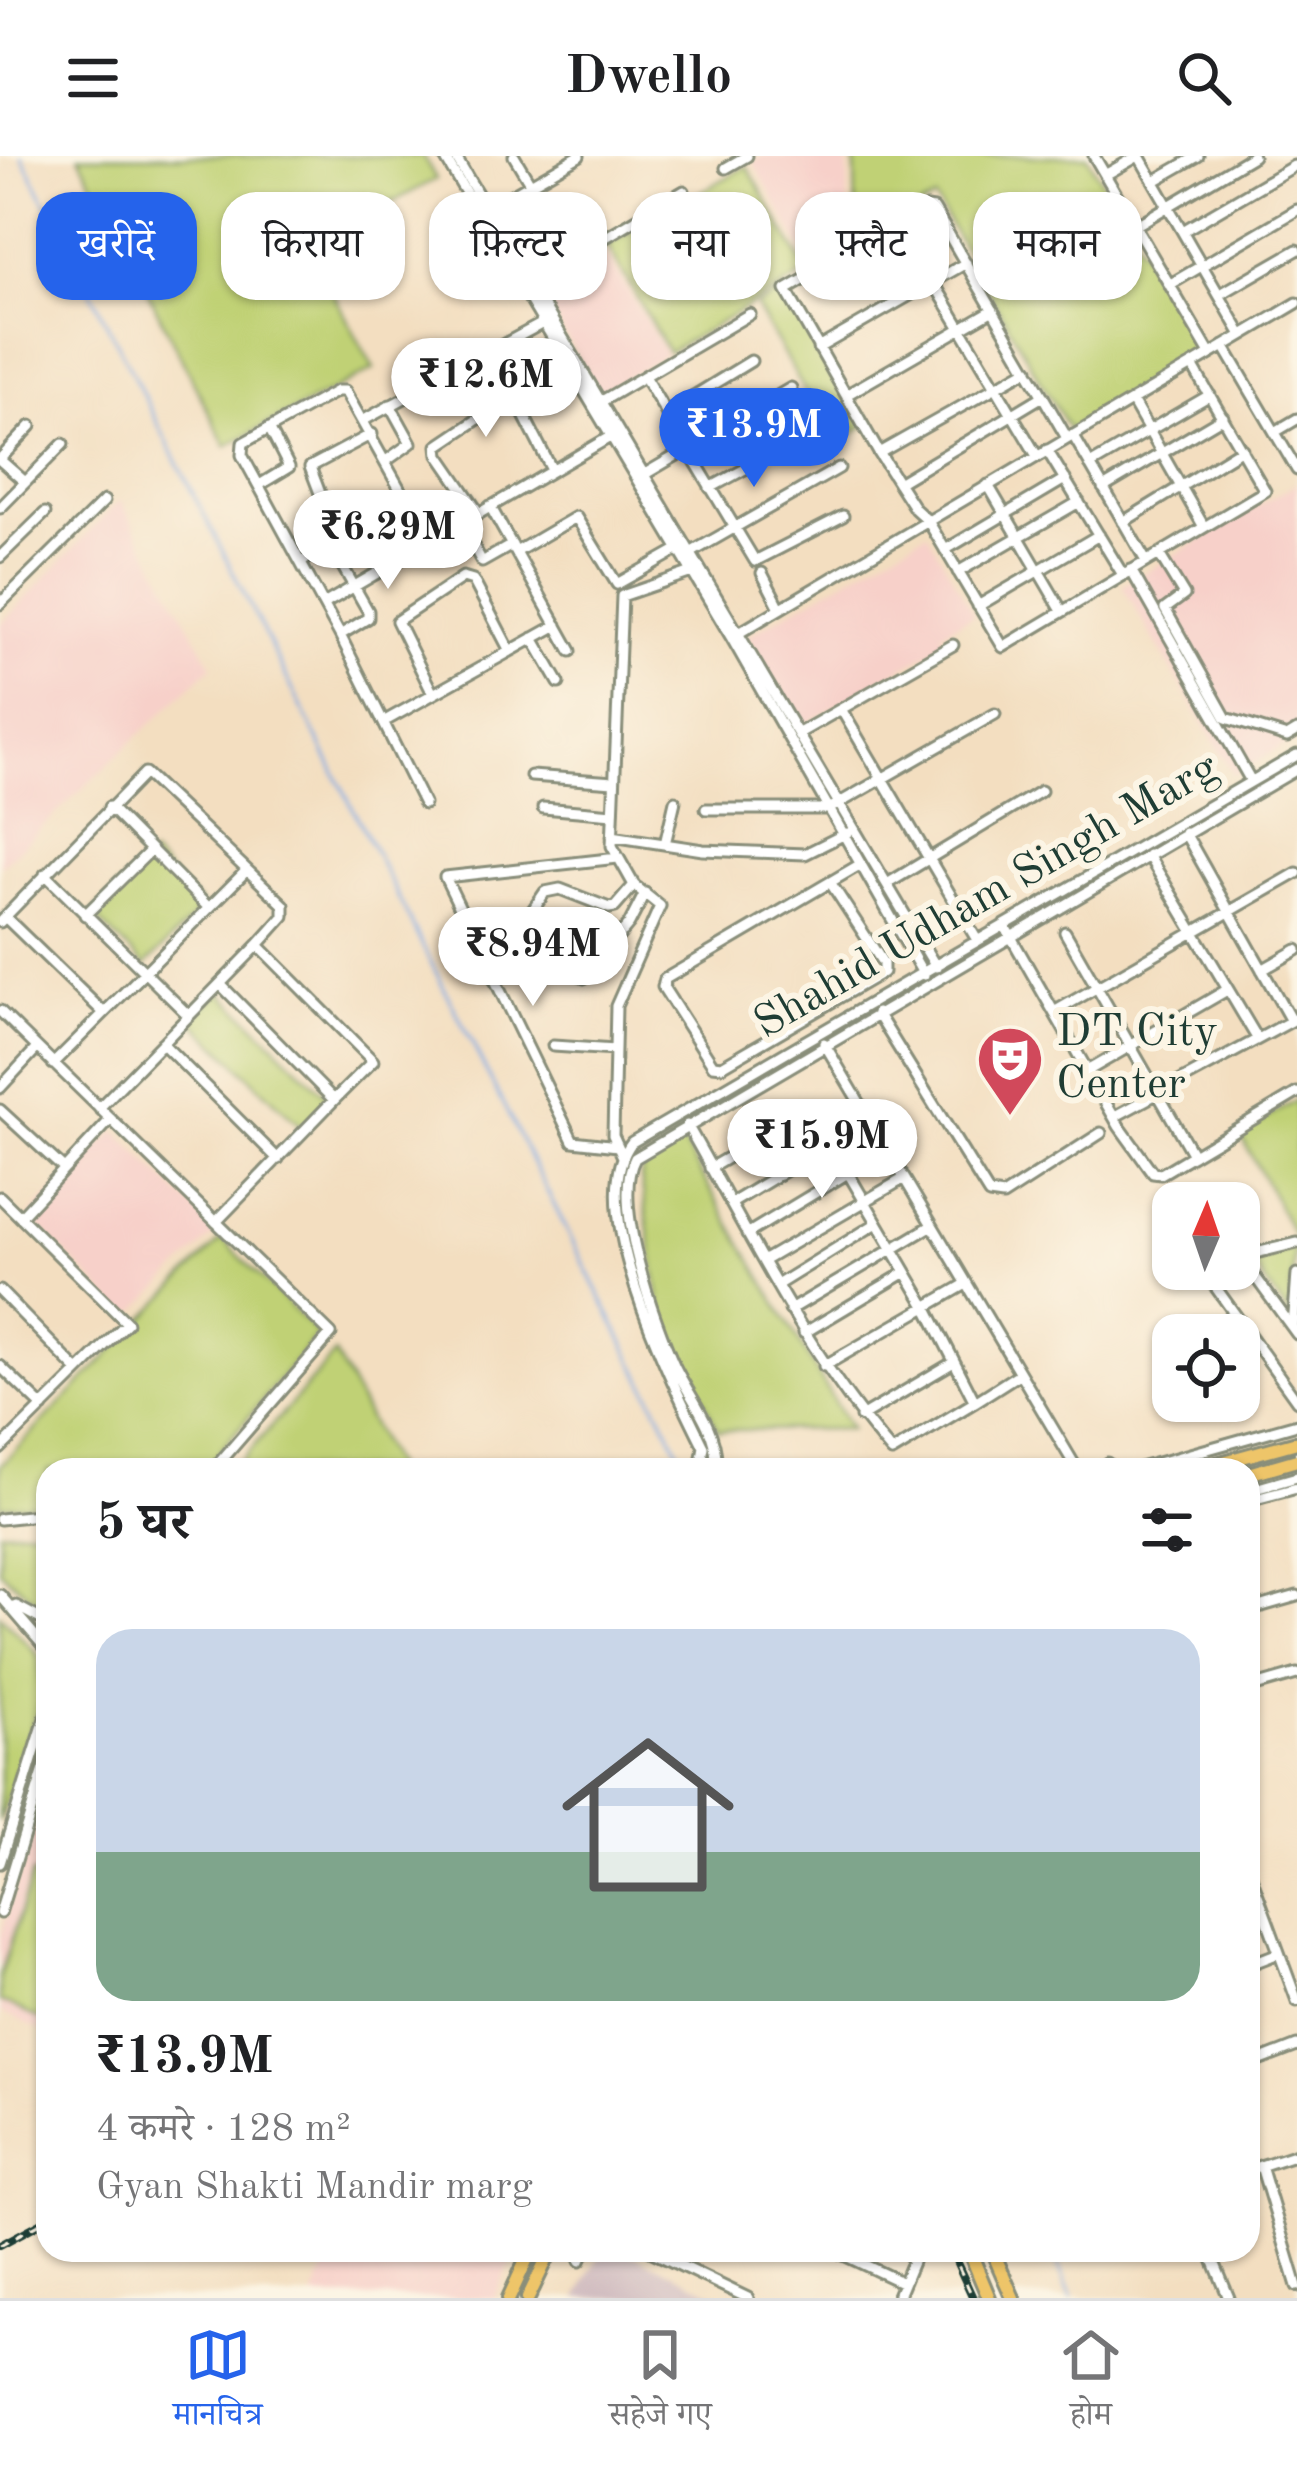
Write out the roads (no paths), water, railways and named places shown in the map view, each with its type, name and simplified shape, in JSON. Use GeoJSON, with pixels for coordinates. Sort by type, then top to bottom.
{"type":"FeatureCollection","features":[{"type":"Feature","properties":{"kind":"main road"},"geometry":{"type":"LineString","coordinates":[[1239,1458],[1297,1442]]}},
{"type":"Feature","properties":{"kind":"main road"},"geometry":{"type":"LineString","coordinates":[[1260,1471],[1297,1460]]}},
{"type":"Feature","properties":{"kind":"main road"},"geometry":{"type":"LineString","coordinates":[[509,2298],[526,2262]]}},
{"type":"Feature","properties":{"kind":"main road"},"geometry":{"type":"LineString","coordinates":[[532,2298],[545,2262]]}},
{"type":"Feature","properties":{"kind":"main road"},"geometry":{"type":"LineString","coordinates":[[974,2262],[989,2298]]}},
{"type":"Feature","properties":{"kind":"main road"},"geometry":{"type":"LineString","coordinates":[[997,2262],[1012,2298]]}},
{"type":"Feature","properties":{"kind":"street"},"geometry":{"type":"LineString","coordinates":[[444,156],[615,434],[692,572],[799,734],[835,806]]}},
{"type":"Feature","properties":{"kind":"street"},"geometry":{"type":"LineString","coordinates":[[455,156],[477,192]]}},
{"type":"Feature","properties":{"kind":"street"},"geometry":{"type":"LineString","coordinates":[[514,156],[535,192]]}},
{"type":"Feature","properties":{"kind":"street"},"geometry":{"type":"LineString","coordinates":[[516,192],[579,156]]}},
{"type":"Feature","properties":{"kind":"street"},"geometry":{"type":"LineString","coordinates":[[726,168],[747,156]]}},
{"type":"Feature","properties":{"kind":"street"},"geometry":{"type":"LineString","coordinates":[[1094,156],[1115,192]]}},
{"type":"Feature","properties":{"kind":"street"},"geometry":{"type":"LineString","coordinates":[[1105,176],[1138,156],[1243,335]]}},
{"type":"Feature","properties":{"kind":"street"},"geometry":{"type":"LineString","coordinates":[[1154,182],[1198,156]]}},
{"type":"Feature","properties":{"kind":"street"},"geometry":{"type":"LineString","coordinates":[[1142,222],[1253,156]]}},
{"type":"Feature","properties":{"kind":"street"},"geometry":{"type":"LineString","coordinates":[[1183,231],[1293,165]]}},
{"type":"Feature","properties":{"kind":"street"},"geometry":{"type":"LineString","coordinates":[[607,236],[684,191]]}},
{"type":"Feature","properties":{"kind":"street"},"geometry":{"type":"LineString","coordinates":[[1169,285],[1297,210]]}},
{"type":"Feature","properties":{"kind":"street"},"geometry":{"type":"LineString","coordinates":[[949,234],[1146,561]]}},
{"type":"Feature","properties":{"kind":"street"},"geometry":{"type":"LineString","coordinates":[[1142,237],[1210,354]]}},
{"type":"Feature","properties":{"kind":"street"},"geometry":{"type":"LineString","coordinates":[[1219,295],[1297,250]]}},
{"type":"Feature","properties":{"kind":"street"},"geometry":{"type":"LineString","coordinates":[[949,272],[966,263]]}},
{"type":"Feature","properties":{"kind":"street"},"geometry":{"type":"LineString","coordinates":[[795,285],[786,290],[818,348],[1003,647],[1265,491],[1192,365]]}},
{"type":"Feature","properties":{"kind":"street"},"geometry":{"type":"LineString","coordinates":[[541,300],[602,401],[615,434],[646,474],[692,552],[849,832],[887,884],[938,970]]}},
{"type":"Feature","properties":{"kind":"street"},"geometry":{"type":"LineString","coordinates":[[818,348],[900,300]]}},
{"type":"Feature","properties":{"kind":"street"},"geometry":{"type":"LineString","coordinates":[[944,300],[1012,415],[1065,479],[1127,573],[1252,781]]}},
{"type":"Feature","properties":{"kind":"street"},"geometry":{"type":"LineString","coordinates":[[736,634],[1297,303]]}},
{"type":"Feature","properties":{"kind":"street"},"geometry":{"type":"LineString","coordinates":[[846,394],[993,310]]}},
{"type":"Feature","properties":{"kind":"street"},"geometry":{"type":"LineString","coordinates":[[602,401],[749,314]]}},
{"type":"Feature","properties":{"kind":"street"},"geometry":{"type":"LineString","coordinates":[[364,420],[543,323]]}},
{"type":"Feature","properties":{"kind":"street"},"geometry":{"type":"LineString","coordinates":[[500,346],[519,380],[550,363]]}},
{"type":"Feature","properties":{"kind":"street"},"geometry":{"type":"LineString","coordinates":[[1224,346],[1297,470]]}},
{"type":"Feature","properties":{"kind":"street"},"geometry":{"type":"LineString","coordinates":[[666,413],[751,362]]}},
{"type":"Feature","properties":{"kind":"street"},"geometry":{"type":"LineString","coordinates":[[879,453],[1028,370]]}},
{"type":"Feature","properties":{"kind":"street"},"geometry":{"type":"LineString","coordinates":[[644,376],[755,560],[843,516]]}},
{"type":"Feature","properties":{"kind":"street"},"geometry":{"type":"LineString","coordinates":[[646,474],[791,388]]}},
{"type":"Feature","properties":{"kind":"street"},"geometry":{"type":"LineString","coordinates":[[424,804],[243,443],[340,390],[350,394],[430,543]]}},
{"type":"Feature","properties":{"kind":"street"},"geometry":{"type":"LineString","coordinates":[[1090,465],[1210,394]]}},
{"type":"Feature","properties":{"kind":"street"},"geometry":{"type":"LineString","coordinates":[[898,483],[1043,396]]}},
{"type":"Feature","properties":{"kind":"street"},"geometry":{"type":"LineString","coordinates":[[1132,400],[1204,527]]}},
{"type":"Feature","properties":{"kind":"street"},"geometry":{"type":"LineString","coordinates":[[479,513],[438,446],[502,404],[519,406],[552,470]]}},
{"type":"Feature","properties":{"kind":"street"},"geometry":{"type":"LineString","coordinates":[[386,460],[411,443],[390,405]]}},
{"type":"Feature","properties":{"kind":"street"},"geometry":{"type":"LineString","coordinates":[[958,572],[1082,507],[1223,417]]}},
{"type":"Feature","properties":{"kind":"street"},"geometry":{"type":"LineString","coordinates":[[1275,432],[1297,419]]}},
{"type":"Feature","properties":{"kind":"street"},"geometry":{"type":"LineString","coordinates":[[25,482],[0,459],[32,426]]}},
{"type":"Feature","properties":{"kind":"street"},"geometry":{"type":"LineString","coordinates":[[260,484],[289,467],[269,428]]}},
{"type":"Feature","properties":{"kind":"street"},"geometry":{"type":"LineString","coordinates":[[372,434],[310,467],[331,522],[347,528],[405,496]]}},
{"type":"Feature","properties":{"kind":"street"},"geometry":{"type":"LineString","coordinates":[[324,604],[615,434]]}},
{"type":"Feature","properties":{"kind":"street"},"geometry":{"type":"LineString","coordinates":[[710,488],[800,439]]}},
{"type":"Feature","properties":{"kind":"street"},"geometry":{"type":"LineString","coordinates":[[0,508],[63,444]]}},
{"type":"Feature","properties":{"kind":"street"},"geometry":{"type":"LineString","coordinates":[[1123,522],[1242,449]]}},
{"type":"Feature","properties":{"kind":"street"},"geometry":{"type":"LineString","coordinates":[[692,552],[839,468]]}},
{"type":"Feature","properties":{"kind":"street"},"geometry":{"type":"LineString","coordinates":[[945,550],[1065,479]]}},
{"type":"Feature","properties":{"kind":"street"},"geometry":{"type":"LineString","coordinates":[[988,485],[1062,611]]}},
{"type":"Feature","properties":{"kind":"street"},"geometry":{"type":"LineString","coordinates":[[2,598],[104,501]]}},
{"type":"Feature","properties":{"kind":"street"},"geometry":{"type":"LineString","coordinates":[[490,506],[571,651]]}},
{"type":"Feature","properties":{"kind":"street"},"geometry":{"type":"LineString","coordinates":[[0,557],[45,513]]}},
{"type":"Feature","properties":{"kind":"street"},"geometry":{"type":"LineString","coordinates":[[461,524],[482,562],[576,517],[617,584],[679,549]]}},
{"type":"Feature","properties":{"kind":"street"},"geometry":{"type":"LineString","coordinates":[[978,606],[1099,536]]}},
{"type":"Feature","properties":{"kind":"street"},"geometry":{"type":"LineString","coordinates":[[302,562],[331,546],[368,618],[340,635]]}},
{"type":"Feature","properties":{"kind":"street"},"geometry":{"type":"LineString","coordinates":[[1159,554],[1184,596],[1165,609],[1226,718],[1287,737],[1297,731]]}},
{"type":"Feature","properties":{"kind":"street"},"geometry":{"type":"LineString","coordinates":[[692,572],[622,596],[612,846],[634,885],[658,902],[660,911],[616,1006],[614,1136],[631,1165],[629,1196],[637,1260],[674,1363],[714,1443],[716,1458]]}},
{"type":"Feature","properties":{"kind":"street"},"geometry":{"type":"LineString","coordinates":[[762,573],[781,608]]}},
{"type":"Feature","properties":{"kind":"street"},"geometry":{"type":"LineString","coordinates":[[433,694],[397,621],[464,578],[472,580],[510,651]]}},
{"type":"Feature","properties":{"kind":"street"},"geometry":{"type":"LineString","coordinates":[[385,721],[557,625]]}},
{"type":"Feature","properties":{"kind":"street"},"geometry":{"type":"LineString","coordinates":[[533,638],[559,683]]}},
{"type":"Feature","properties":{"kind":"street"},"geometry":{"type":"LineString","coordinates":[[799,734],[953,645]]}},
{"type":"Feature","properties":{"kind":"street"},"geometry":{"type":"LineString","coordinates":[[841,710],[977,940]]}},
{"type":"Feature","properties":{"kind":"street"},"geometry":{"type":"LineString","coordinates":[[706,809],[835,806],[995,714]]}},
{"type":"Feature","properties":{"kind":"street","name":"Shahid Udham Singh Marg"},"geometry":{"type":"LineString","coordinates":[[620,1151],[925,978],[1297,754]]}},
{"type":"Feature","properties":{"kind":"street","name":"Shahid Udham Singh Marg"},"geometry":{"type":"LineString","coordinates":[[938,970],[977,940],[1006,930],[1148,855],[1297,769]]}},
{"type":"Feature","properties":{"kind":"street"},"geometry":{"type":"LineString","coordinates":[[99,1108],[258,945],[285,910],[146,774],[2,920],[103,1012]]}},
{"type":"Feature","properties":{"kind":"street"},"geometry":{"type":"LineString","coordinates":[[531,776],[614,782]]}},
{"type":"Feature","properties":{"kind":"street"},"geometry":{"type":"LineString","coordinates":[[887,884],[1041,791]]}},
{"type":"Feature","properties":{"kind":"street"},"geometry":{"type":"LineString","coordinates":[[665,844],[676,801]]}},
{"type":"Feature","properties":{"kind":"street"},"geometry":{"type":"LineString","coordinates":[[109,807],[209,908]]}},
{"type":"Feature","properties":{"kind":"street"},"geometry":{"type":"LineString","coordinates":[[543,808],[613,814]]}},
{"type":"Feature","properties":{"kind":"street"},"geometry":{"type":"LineString","coordinates":[[612,836],[703,850],[805,854],[849,832]]}},
{"type":"Feature","properties":{"kind":"street"},"geometry":{"type":"LineString","coordinates":[[849,832],[860,864],[925,978]]}},
{"type":"Feature","properties":{"kind":"street"},"geometry":{"type":"LineString","coordinates":[[1114,1117],[1294,1020],[1186,833]]}},
{"type":"Feature","properties":{"kind":"street"},"geometry":{"type":"LineString","coordinates":[[85,915],[151,850]]}},
{"type":"Feature","properties":{"kind":"street"},"geometry":{"type":"LineString","coordinates":[[1148,855],[1257,1038]]}},
{"type":"Feature","properties":{"kind":"street"},"geometry":{"type":"LineString","coordinates":[[618,857],[445,877],[573,1141],[620,1151]]}},
{"type":"Feature","properties":{"kind":"street"},"geometry":{"type":"LineString","coordinates":[[830,882],[883,964],[883,972],[722,1066],[713,1065],[663,987],[664,979],[860,864]]}},
{"type":"Feature","properties":{"kind":"street"},"geometry":{"type":"LineString","coordinates":[[53,1064],[247,870]]}},
{"type":"Feature","properties":{"kind":"street"},"geometry":{"type":"LineString","coordinates":[[1054,1012],[1297,873]]}},
{"type":"Feature","properties":{"kind":"street"},"geometry":{"type":"LineString","coordinates":[[45,874],[189,1016]]}},
{"type":"Feature","properties":{"kind":"street"},"geometry":{"type":"LineString","coordinates":[[505,951],[545,892],[560,889],[609,908],[616,907],[634,885]]}},
{"type":"Feature","properties":{"kind":"street"},"geometry":{"type":"LineString","coordinates":[[584,978],[629,924],[645,893]]}},
{"type":"Feature","properties":{"kind":"street"},"geometry":{"type":"LineString","coordinates":[[1006,930],[1114,1117],[1153,1173],[1161,1174],[1297,1094]]}},
{"type":"Feature","properties":{"kind":"street"},"geometry":{"type":"LineString","coordinates":[[1065,932],[1193,1155]]}},
{"type":"Feature","properties":{"kind":"street"},"geometry":{"type":"LineString","coordinates":[[216,1222],[374,1061],[258,945]]}},
{"type":"Feature","properties":{"kind":"street"},"geometry":{"type":"LineString","coordinates":[[1262,970],[1297,950]]}},
{"type":"Feature","properties":{"kind":"street","name":"Shahid Udham Singh Marg"},"geometry":{"type":"LineString","coordinates":[[631,1165],[647,1150],[822,1038],[877,1013],[925,978]]}},
{"type":"Feature","properties":{"kind":"street"},"geometry":{"type":"LineString","coordinates":[[220,984],[334,1100]]}},
{"type":"Feature","properties":{"kind":"street"},"geometry":{"type":"LineString","coordinates":[[1088,1071],[1227,990]]}},
{"type":"Feature","properties":{"kind":"street"},"geometry":{"type":"LineString","coordinates":[[877,1013],[989,1194],[1003,1196],[1101,1133]]}},
{"type":"Feature","properties":{"kind":"street"},"geometry":{"type":"LineString","coordinates":[[2,1018],[331,1334],[223,1458]]}},
{"type":"Feature","properties":{"kind":"street"},"geometry":{"type":"LineString","coordinates":[[822,1038],[1070,1458]]}},
{"type":"Feature","properties":{"kind":"street"},"geometry":{"type":"LineString","coordinates":[[162,1043],[278,1159]]}},
{"type":"Feature","properties":{"kind":"street"},"geometry":{"type":"LineString","coordinates":[[553,1046],[615,1050]]}},
{"type":"Feature","properties":{"kind":"street"},"geometry":{"type":"LineString","coordinates":[[0,1088],[37,1048]]}},
{"type":"Feature","properties":{"kind":"street"},"geometry":{"type":"LineString","coordinates":[[0,1110],[64,1169]]}},
{"type":"Feature","properties":{"kind":"street"},"geometry":{"type":"LineString","coordinates":[[710,1168],[806,1112],[812,1113],[907,1272],[975,1402]]}},
{"type":"Feature","properties":{"kind":"street"},"geometry":{"type":"LineString","coordinates":[[20,1216],[111,1119]]}},
{"type":"Feature","properties":{"kind":"street"},"geometry":{"type":"LineString","coordinates":[[731,1203],[870,1120]]}},
{"type":"Feature","properties":{"kind":"street"},"geometry":{"type":"LineString","coordinates":[[687,1125],[824,1366],[861,1417],[895,1452],[1019,1374]]}},
{"type":"Feature","properties":{"kind":"street"},"geometry":{"type":"LineString","coordinates":[[620,1151],[620,1199],[629,1268],[705,1458]]}},
{"type":"Feature","properties":{"kind":"street"},"geometry":{"type":"LineString","coordinates":[[747,1234],[848,1173]]}},
{"type":"Feature","properties":{"kind":"street"},"geometry":{"type":"LineString","coordinates":[[763,1262],[903,1179]]}},
{"type":"Feature","properties":{"kind":"street"},"geometry":{"type":"LineString","coordinates":[[0,1449],[127,1323],[2,1203]]}},
{"type":"Feature","properties":{"kind":"street"},"geometry":{"type":"LineString","coordinates":[[777,1285],[877,1223]]}},
{"type":"Feature","properties":{"kind":"street"},"geometry":{"type":"LineString","coordinates":[[790,1310],[931,1226]]}},
{"type":"Feature","properties":{"kind":"street"},"geometry":{"type":"LineString","coordinates":[[1260,1252],[1297,1243]]}},
{"type":"Feature","properties":{"kind":"street"},"geometry":{"type":"LineString","coordinates":[[804,1333],[907,1272]]}},
{"type":"Feature","properties":{"kind":"street"},"geometry":{"type":"LineString","coordinates":[[1296,1332],[1297,1274]]}},
{"type":"Feature","properties":{"kind":"street"},"geometry":{"type":"LineString","coordinates":[[824,1366],[966,1284]]}},
{"type":"Feature","properties":{"kind":"street"},"geometry":{"type":"LineString","coordinates":[[1260,1285],[1296,1332]]}},
{"type":"Feature","properties":{"kind":"street"},"geometry":{"type":"LineString","coordinates":[[1218,1290],[1297,1401]]}},
{"type":"Feature","properties":{"kind":"street"},"geometry":{"type":"LineString","coordinates":[[0,1291],[78,1371]]}},
{"type":"Feature","properties":{"kind":"street"},"geometry":{"type":"LineString","coordinates":[[861,1417],[954,1362]]}},
{"type":"Feature","properties":{"kind":"street"},"geometry":{"type":"LineString","coordinates":[[0,1366],[43,1407]]}},
{"type":"Feature","properties":{"kind":"street"},"geometry":{"type":"LineString","coordinates":[[1176,1458],[1297,1424]]}},
{"type":"Feature","properties":{"kind":"street"},"geometry":{"type":"LineString","coordinates":[[1260,1488],[1297,1478]]}},
{"type":"Feature","properties":{"kind":"street"},"geometry":{"type":"LineString","coordinates":[[1260,1498],[1297,1488]]}},
{"type":"Feature","properties":{"kind":"street"},"geometry":{"type":"LineString","coordinates":[[0,1519],[36,1515]]}},
{"type":"Feature","properties":{"kind":"street"},"geometry":{"type":"LineString","coordinates":[[1260,1607],[1297,1596]]}},
{"type":"Feature","properties":{"kind":"street"},"geometry":{"type":"LineString","coordinates":[[4,1598],[36,1616]]}},
{"type":"Feature","properties":{"kind":"street"},"geometry":{"type":"LineString","coordinates":[[4,1598],[36,1637]]}},
{"type":"Feature","properties":{"kind":"street"},"geometry":{"type":"LineString","coordinates":[[1260,1685],[1297,1675]]}},
{"type":"Feature","properties":{"kind":"street"},"geometry":{"type":"LineString","coordinates":[[0,1863],[36,1747]]}},
{"type":"Feature","properties":{"kind":"street"},"geometry":{"type":"LineString","coordinates":[[0,1913],[36,1791]]}},
{"type":"Feature","properties":{"kind":"street"},"geometry":{"type":"LineString","coordinates":[[18,1805],[30,1809]]}},
{"type":"Feature","properties":{"kind":"street"},"geometry":{"type":"LineString","coordinates":[[1260,1901],[1297,2001]]}},
{"type":"Feature","properties":{"kind":"street"},"geometry":{"type":"LineString","coordinates":[[1260,1962],[1297,1960]]}},
{"type":"Feature","properties":{"kind":"street"},"geometry":{"type":"LineString","coordinates":[[1260,2060],[1297,2046]]}},
{"type":"Feature","properties":{"kind":"street"},"geometry":{"type":"LineString","coordinates":[[1297,2154],[1261,2166],[1297,2286]]}},
{"type":"Feature","properties":{"kind":"street"},"geometry":{"type":"LineString","coordinates":[[673,2262],[748,2298]]}},
{"type":"Feature","properties":{"kind":"street"},"geometry":{"type":"LineString","coordinates":[[681,2266],[683,2262]]}},
{"type":"Feature","properties":{"kind":"street"},"geometry":{"type":"LineString","coordinates":[[858,2262],[903,2283]]}},
{"type":"Feature","properties":{"kind":"street"},"geometry":{"type":"LineString","coordinates":[[897,2298],[908,2262]]}},
{"type":"Feature","properties":{"kind":"street"},"geometry":{"type":"LineString","coordinates":[[1214,2262],[1229,2298]]}},
{"type":"Feature","properties":{"kind":"waterway"},"geometry":{"type":"LineString","coordinates":[[22,156],[682,1458]]}},
{"type":"Feature","properties":{"kind":"waterway"},"geometry":{"type":"LineString","coordinates":[[1057,2262],[1072,2298]]}},
{"type":"Feature","properties":{"kind":"railway"},"geometry":{"type":"LineString","coordinates":[[0,2245],[36,2226]]}},
{"type":"Feature","properties":{"kind":"railway"},"geometry":{"type":"LineString","coordinates":[[956,2262],[973,2298]]}},
{"type":"Feature","properties":{"kind":"place","name":"DT City Center"},"geometry":{"type":"Point","coordinates":[1010,1118]}}]}
